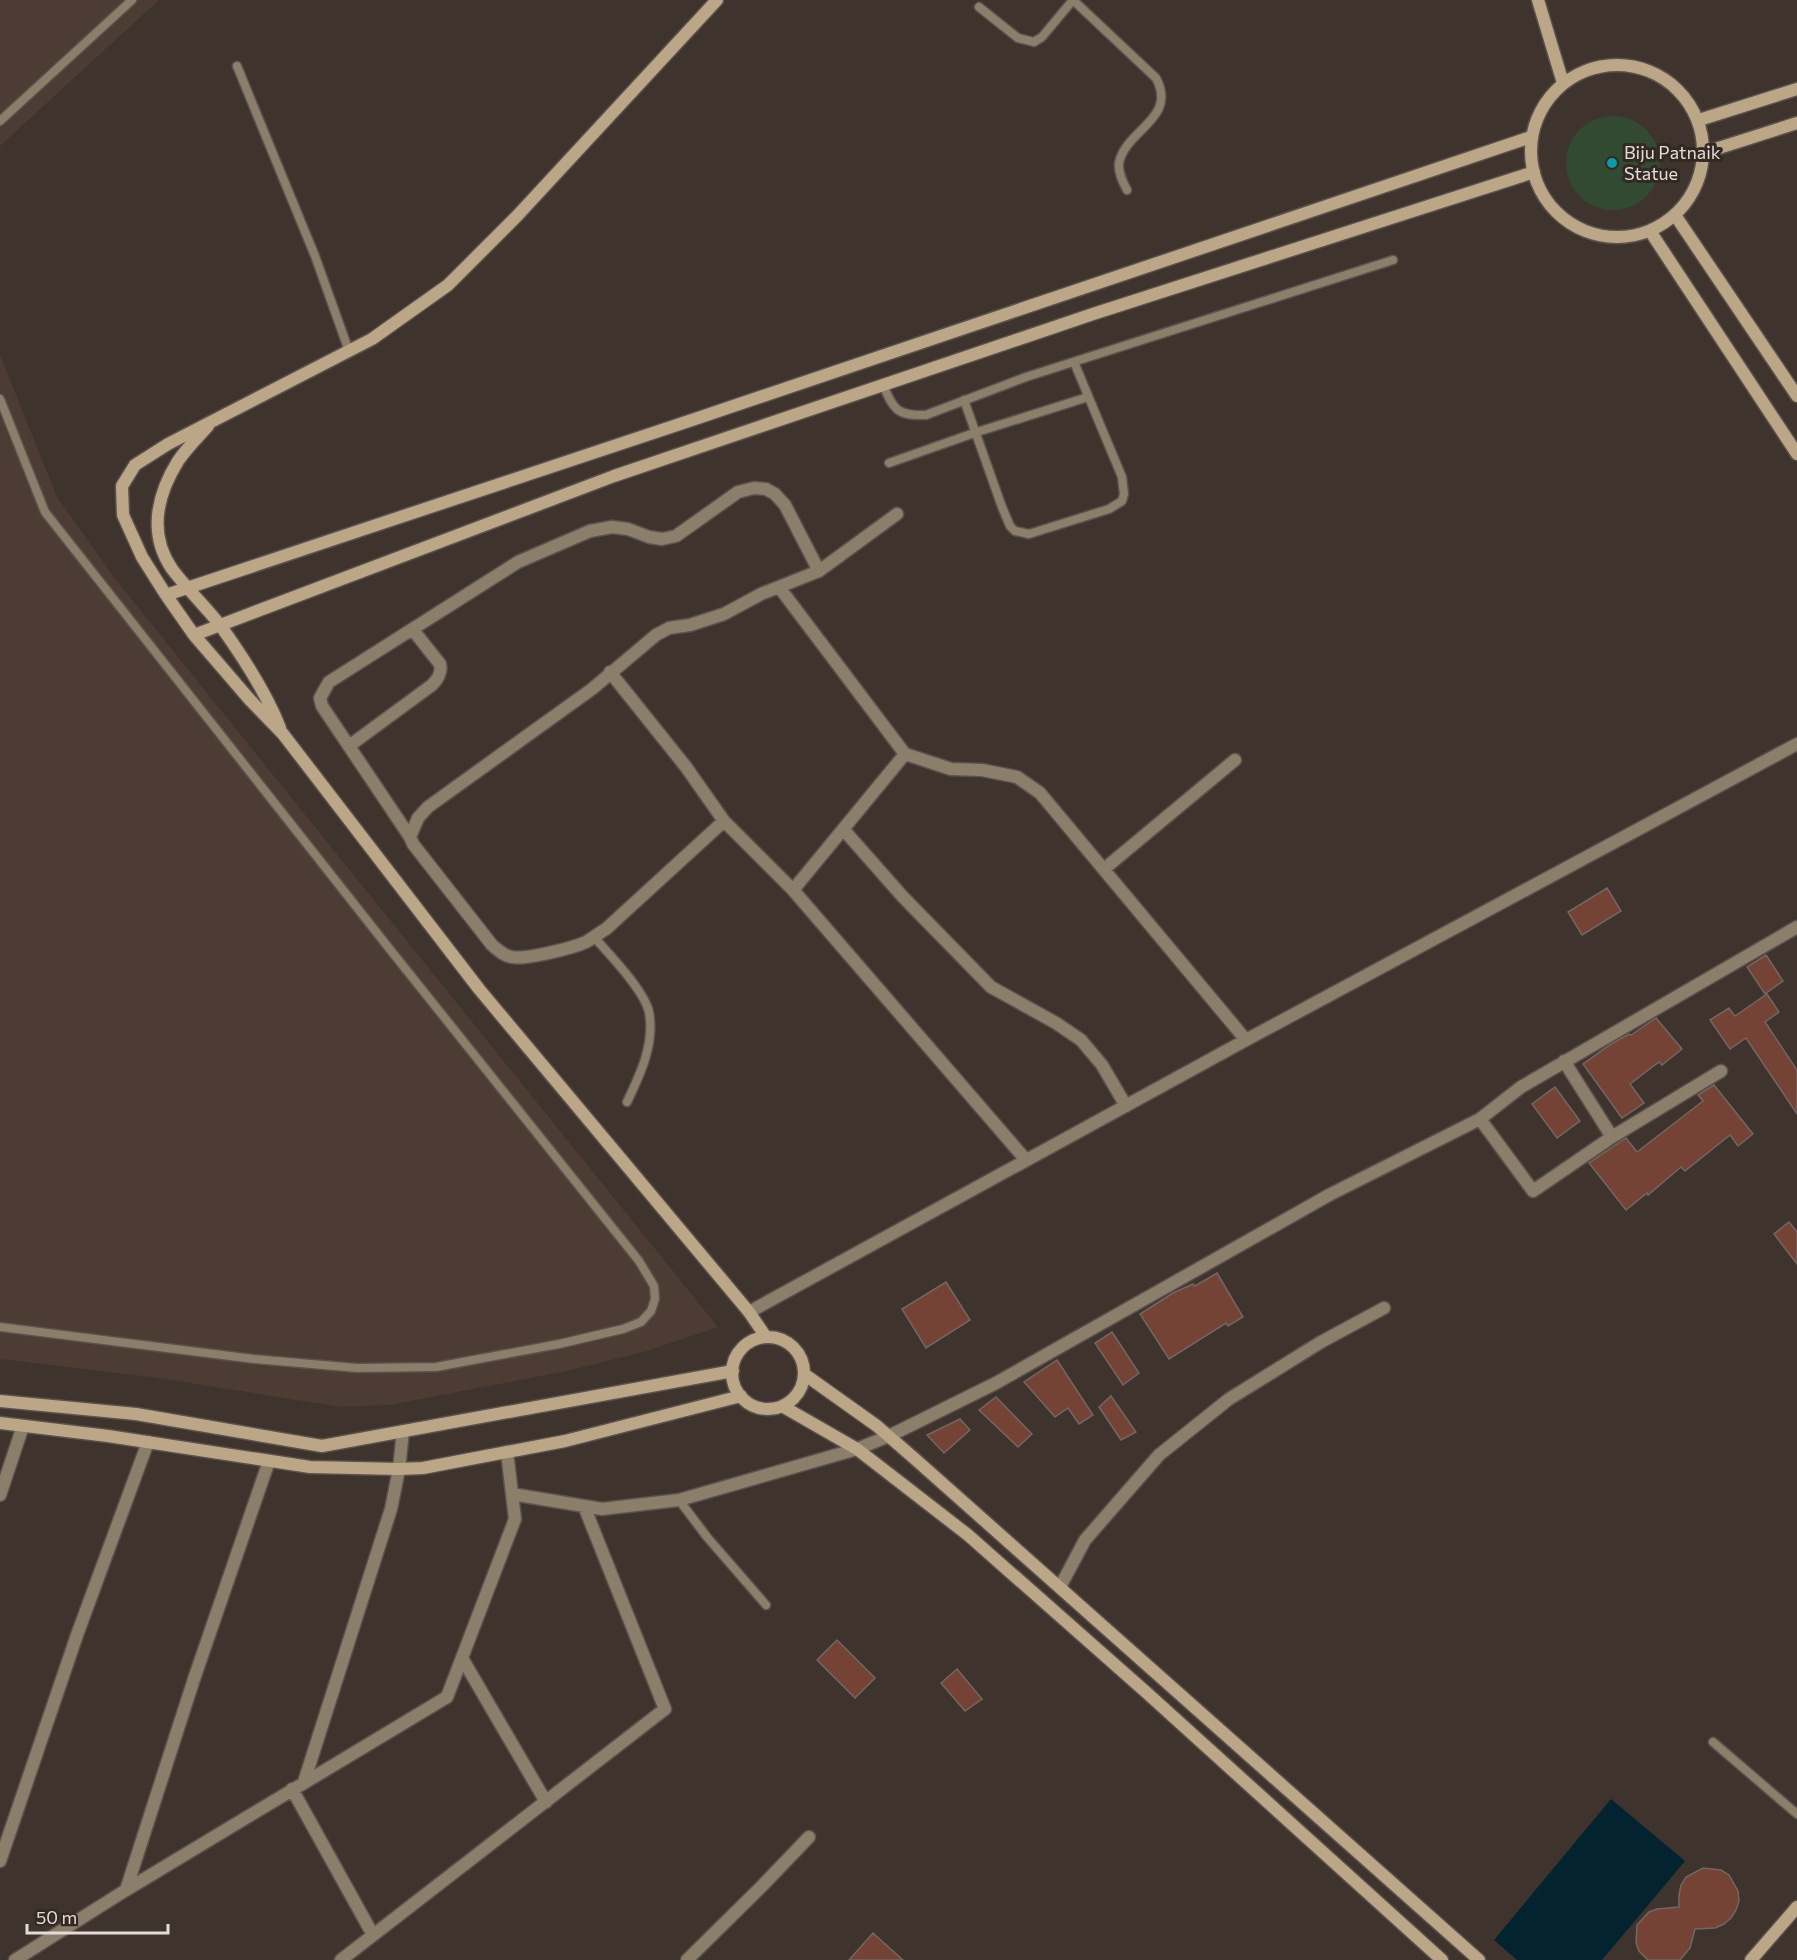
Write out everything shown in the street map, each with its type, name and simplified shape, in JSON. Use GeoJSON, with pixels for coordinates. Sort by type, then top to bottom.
{"type":"FeatureCollection","features":[{"type":"Feature","properties":{"kind":"street"},"geometry":{"type":"LineString","coordinates":[[717,0],[517,216],[448,285],[372,339],[168,444],[135,465],[122,486],[123,515],[142,557],[194,635],[250,700],[283,734],[479,989],[749,1312],[766,1337]]}},
{"type":"Feature","properties":{"kind":"street"},"geometry":{"type":"LineString","coordinates":[[1538,0],[1563,83]]}},
{"type":"Feature","properties":{"kind":"street"},"geometry":{"type":"LineString","coordinates":[[1617,64],[1645,69],[1670,83],[1690,104],[1699,120],[1703,153],[1699,176],[1690,197],[1675,215],[1650,231],[1621,237],[1592,234],[1566,221],[1546,199],[1534,172],[1531,136],[1548,100],[1563,83],[1588,69],[1617,64]]}},
{"type":"Feature","properties":{"kind":"street"},"geometry":{"type":"LineString","coordinates":[[1699,120],[1797,89]]}},
{"type":"Feature","properties":{"kind":"street"},"geometry":{"type":"LineString","coordinates":[[1703,153],[1797,123]]}},
{"type":"Feature","properties":{"kind":"street"},"geometry":{"type":"LineString","coordinates":[[166,595],[1531,136]]}},
{"type":"Feature","properties":{"kind":"street"},"geometry":{"type":"LineString","coordinates":[[194,635],[614,476],[1093,314],[1534,172]]}},
{"type":"Feature","properties":{"kind":"street"},"geometry":{"type":"LineString","coordinates":[[1675,215],[1797,396]]}},
{"type":"Feature","properties":{"kind":"street"},"geometry":{"type":"LineString","coordinates":[[1650,231],[1797,454]]}},
{"type":"Feature","properties":{"kind":"street"},"geometry":{"type":"LineString","coordinates":[[212,421],[178,460],[167,483],[159,508],[156,528],[160,546],[171,567],[219,625],[270,703],[283,734]]}},
{"type":"Feature","properties":{"kind":"street"},"geometry":{"type":"LineString","coordinates":[[724,821],[606,929],[594,937],[566,949],[521,958],[510,957],[501,953],[413,844],[322,706],[320,698],[329,682],[518,562],[590,531],[612,527],[662,539],[676,536],[738,492],[754,488],[766,489],[775,494],[785,505],[819,571]]}},
{"type":"Feature","properties":{"kind":"street"},"geometry":{"type":"LineString","coordinates":[[410,837],[418,819],[428,807],[592,689],[656,635],[669,628],[690,625],[724,614],[779,587],[819,571],[897,514]]}},
{"type":"Feature","properties":{"kind":"street"},"geometry":{"type":"LineString","coordinates":[[779,587],[905,754],[951,769],[982,770],[1017,777],[1040,793],[1246,1040]]}},
{"type":"Feature","properties":{"kind":"street"},"geometry":{"type":"LineString","coordinates":[[349,746],[432,685],[438,678],[440,664],[413,630]]}},
{"type":"Feature","properties":{"kind":"street"},"geometry":{"type":"LineString","coordinates":[[610,672],[686,767],[724,821],[793,890],[1026,1160]]}},
{"type":"Feature","properties":{"kind":"street"},"geometry":{"type":"LineString","coordinates":[[749,1312],[1246,1040],[1797,744]]}},
{"type":"Feature","properties":{"kind":"street"},"geometry":{"type":"LineString","coordinates":[[793,890],[905,754]]}},
{"type":"Feature","properties":{"kind":"street"},"geometry":{"type":"LineString","coordinates":[[1104,869],[1235,760]]}},
{"type":"Feature","properties":{"kind":"street"},"geometry":{"type":"LineString","coordinates":[[843,829],[903,897],[991,987],[1056,1023],[1081,1040],[1102,1065],[1126,1106]]}},
{"type":"Feature","properties":{"kind":"street"},"geometry":{"type":"LineString","coordinates":[[512,1494],[602,1509],[679,1500],[857,1449],[889,1436],[996,1383],[1329,1195],[1480,1119],[1521,1087],[1797,927]]}},
{"type":"Feature","properties":{"kind":"street"},"geometry":{"type":"LineString","coordinates":[[1564,1061],[1612,1137]]}},
{"type":"Feature","properties":{"kind":"street"},"geometry":{"type":"LineString","coordinates":[[1480,1119],[1533,1191],[1612,1137],[1721,1071]]}},
{"type":"Feature","properties":{"kind":"street"},"geometry":{"type":"LineString","coordinates":[[1060,1587],[1085,1540],[1159,1455],[1229,1399],[1321,1342],[1384,1308]]}},
{"type":"Feature","properties":{"kind":"street"},"geometry":{"type":"LineString","coordinates":[[766,1337],[777,1338],[789,1343],[802,1362],[804,1374],[797,1394],[783,1406],[774,1408],[756,1406],[741,1396],[736,1388],[733,1371],[739,1351],[756,1339],[766,1337]]}},
{"type":"Feature","properties":{"kind":"street"},"geometry":{"type":"LineString","coordinates":[[0,1401],[136,1414],[322,1446],[733,1371]]}},
{"type":"Feature","properties":{"kind":"street"},"geometry":{"type":"LineString","coordinates":[[804,1374],[889,1436],[1479,1960]]}},
{"type":"Feature","properties":{"kind":"street"},"geometry":{"type":"LineString","coordinates":[[0,1423],[148,1442],[310,1467],[399,1469],[423,1468],[566,1441],[741,1396]]}},
{"type":"Feature","properties":{"kind":"street"},"geometry":{"type":"LineString","coordinates":[[783,1406],[857,1449],[968,1535],[1147,1693],[1442,1960]]}},
{"type":"Feature","properties":{"kind":"street"},"geometry":{"type":"LineString","coordinates":[[0,1495],[23,1426]]}},
{"type":"Feature","properties":{"kind":"street"},"geometry":{"type":"LineString","coordinates":[[304,1782],[391,1509],[399,1469],[403,1431]]}},
{"type":"Feature","properties":{"kind":"street"},"geometry":{"type":"LineString","coordinates":[[0,1861],[77,1635],[148,1442]]}},
{"type":"Feature","properties":{"kind":"street"},"geometry":{"type":"LineString","coordinates":[[15,1960],[126,1890],[447,1697],[515,1520],[507,1452]]}},
{"type":"Feature","properties":{"kind":"street"},"geometry":{"type":"LineString","coordinates":[[126,1890],[194,1678],[269,1461]]}},
{"type":"Feature","properties":{"kind":"street"},"geometry":{"type":"LineString","coordinates":[[341,1960],[665,1709],[584,1506]]}},
{"type":"Feature","properties":{"kind":"street"},"geometry":{"type":"LineString","coordinates":[[462,1658],[546,1802]]}},
{"type":"Feature","properties":{"kind":"street"},"geometry":{"type":"LineString","coordinates":[[292,1789],[373,1935]]}},
{"type":"Feature","properties":{"kind":"street"},"geometry":{"type":"LineString","coordinates":[[687,1960],[808,1837]]}},
{"type":"Feature","properties":{"kind":"street"},"geometry":{"type":"LineString","coordinates":[[1751,1960],[1797,1907]]}},
{"type":"Feature","properties":{"kind":"lane"},"geometry":{"type":"LineString","coordinates":[[0,121],[132,0]]}},
{"type":"Feature","properties":{"kind":"lane"},"geometry":{"type":"LineString","coordinates":[[979,7],[1018,38],[1034,42],[1042,37],[1073,0],[1156,78],[1163,97],[1158,111],[1125,151],[1119,162],[1119,172],[1126,190]]}},
{"type":"Feature","properties":{"kind":"lane"},"geometry":{"type":"LineString","coordinates":[[237,66],[315,256],[349,351]]}},
{"type":"Feature","properties":{"kind":"lane"},"geometry":{"type":"LineString","coordinates":[[883,385],[892,405],[898,411],[912,415],[926,414],[983,392],[1393,260]]}},
{"type":"Feature","properties":{"kind":"lane"},"geometry":{"type":"LineString","coordinates":[[964,400],[1002,507],[1010,526],[1015,531],[1029,534],[1098,513],[1122,501],[1124,494],[1122,477],[1074,362]]}},
{"type":"Feature","properties":{"kind":"lane"},"geometry":{"type":"LineString","coordinates":[[890,463],[977,432],[1088,397]]}},
{"type":"Feature","properties":{"kind":"lane"},"geometry":{"type":"LineString","coordinates":[[0,399],[45,512],[639,1261],[654,1286],[655,1299],[651,1311],[641,1322],[623,1329],[559,1344],[436,1367],[357,1368],[254,1359],[0,1327]]}},
{"type":"Feature","properties":{"kind":"lane"},"geometry":{"type":"LineString","coordinates":[[594,937],[629,977],[648,1011],[650,1039],[642,1071],[627,1102]]}},
{"type":"Feature","properties":{"kind":"lane"},"geometry":{"type":"LineString","coordinates":[[679,1500],[707,1537],[766,1605]]}},
{"type":"Feature","properties":{"kind":"lane"},"geometry":{"type":"LineString","coordinates":[[1713,1742],[1797,1814]]}},
{"type":"Feature","properties":{"kind":"shaded area"},"geometry":{"type":"Polygon","coordinates":[[[0,0],[159,0],[0,146],[0,0]]]}},
{"type":"Feature","properties":{"kind":"shaded area"},"geometry":{"type":"Polygon","coordinates":[[[0,355],[57,497],[116,580],[718,1327],[647,1351],[567,1371],[390,1405],[340,1407],[159,1378],[0,1359],[0,355]]]}},
{"type":"Feature","properties":{"kind":"green space"},"geometry":{"type":"Polygon","coordinates":[[[1604,116],[1622,116],[1647,129],[1657,145],[1660,163],[1657,181],[1647,197],[1622,210],[1604,210],[1579,197],[1566,172],[1566,154],[1579,129],[1604,116]]]}},
{"type":"Feature","properties":{"kind":"water"},"geometry":{"type":"Polygon","coordinates":[[[1611,1799],[1685,1861],[1602,1960],[1517,1960],[1494,1940],[1611,1799]]]}},
{"type":"Feature","properties":{"kind":"building"},"geometry":{"type":"Polygon","coordinates":[[[1607,888],[1621,911],[1582,935],[1568,912],[1607,888]]]}},
{"type":"Feature","properties":{"kind":"building"},"geometry":{"type":"Polygon","coordinates":[[[1766,955],[1783,981],[1765,994],[1747,967],[1766,955]]]}},
{"type":"Feature","properties":{"kind":"building"},"geometry":{"type":"Polygon","coordinates":[[[1767,994],[1779,1012],[1765,1022],[1797,1070],[1797,1114],[1746,1038],[1730,1049],[1710,1020],[1729,1008],[1735,1016],[1767,994]]]}},
{"type":"Feature","properties":{"kind":"building"},"geometry":{"type":"Polygon","coordinates":[[[1656,1018],[1682,1049],[1662,1065],[1659,1062],[1630,1084],[1644,1103],[1622,1118],[1583,1064],[1611,1044],[1631,1035],[1656,1018]]]}},
{"type":"Feature","properties":{"kind":"building"},"geometry":{"type":"Polygon","coordinates":[[[1714,1085],[1753,1134],[1738,1146],[1730,1135],[1685,1171],[1681,1167],[1626,1210],[1589,1163],[1626,1138],[1637,1152],[1703,1101],[1698,1095],[1714,1085]]]}},
{"type":"Feature","properties":{"kind":"building"},"geometry":{"type":"Polygon","coordinates":[[[1555,1087],[1580,1121],[1557,1138],[1532,1104],[1555,1087]]]}},
{"type":"Feature","properties":{"kind":"building"},"geometry":{"type":"Polygon","coordinates":[[[1789,1222],[1797,1232],[1797,1264],[1774,1234],[1789,1222]]]}},
{"type":"Feature","properties":{"kind":"building"},"geometry":{"type":"Polygon","coordinates":[[[1217,1273],[1243,1317],[1228,1326],[1226,1323],[1169,1359],[1140,1314],[1173,1293],[1193,1284],[1195,1286],[1217,1273]]]}},
{"type":"Feature","properties":{"kind":"building"},"geometry":{"type":"Polygon","coordinates":[[[946,1282],[970,1320],[926,1348],[902,1309],[946,1282]]]}},
{"type":"Feature","properties":{"kind":"building"},"geometry":{"type":"Polygon","coordinates":[[[1112,1332],[1139,1373],[1123,1385],[1095,1343],[1112,1332]]]}},
{"type":"Feature","properties":{"kind":"building"},"geometry":{"type":"Polygon","coordinates":[[[1057,1360],[1093,1415],[1079,1424],[1068,1408],[1055,1417],[1024,1382],[1057,1360]]]}},
{"type":"Feature","properties":{"kind":"building"},"geometry":{"type":"Polygon","coordinates":[[[1111,1396],[1136,1432],[1121,1440],[1099,1407],[1111,1396]]]}},
{"type":"Feature","properties":{"kind":"building"},"geometry":{"type":"Polygon","coordinates":[[[996,1397],[1032,1434],[1018,1447],[979,1410],[996,1397]]]}},
{"type":"Feature","properties":{"kind":"building"},"geometry":{"type":"Polygon","coordinates":[[[960,1419],[970,1430],[944,1453],[927,1435],[960,1419]]]}},
{"type":"Feature","properties":{"kind":"building"},"geometry":{"type":"Polygon","coordinates":[[[837,1640],[875,1678],[855,1698],[817,1660],[837,1640]]]}},
{"type":"Feature","properties":{"kind":"building"},"geometry":{"type":"Polygon","coordinates":[[[957,1669],[982,1699],[965,1711],[941,1683],[957,1669]]]}},
{"type":"Feature","properties":{"kind":"building"},"geometry":{"type":"Polygon","coordinates":[[[1703,1868],[1721,1870],[1729,1875],[1738,1891],[1739,1901],[1736,1910],[1724,1924],[1715,1928],[1695,1929],[1690,1948],[1680,1960],[1648,1960],[1639,1951],[1636,1943],[1637,1925],[1649,1912],[1679,1907],[1681,1885],[1686,1877],[1703,1868]]]}},
{"type":"Feature","properties":{"kind":"building"},"geometry":{"type":"Polygon","coordinates":[[[873,1933],[903,1960],[849,1960],[873,1933]]]}},
{"type":"Feature","properties":{"kind":"place","name":"Biju Patnaik Statue"},"geometry":{"type":"Point","coordinates":[1612,163]}}]}
